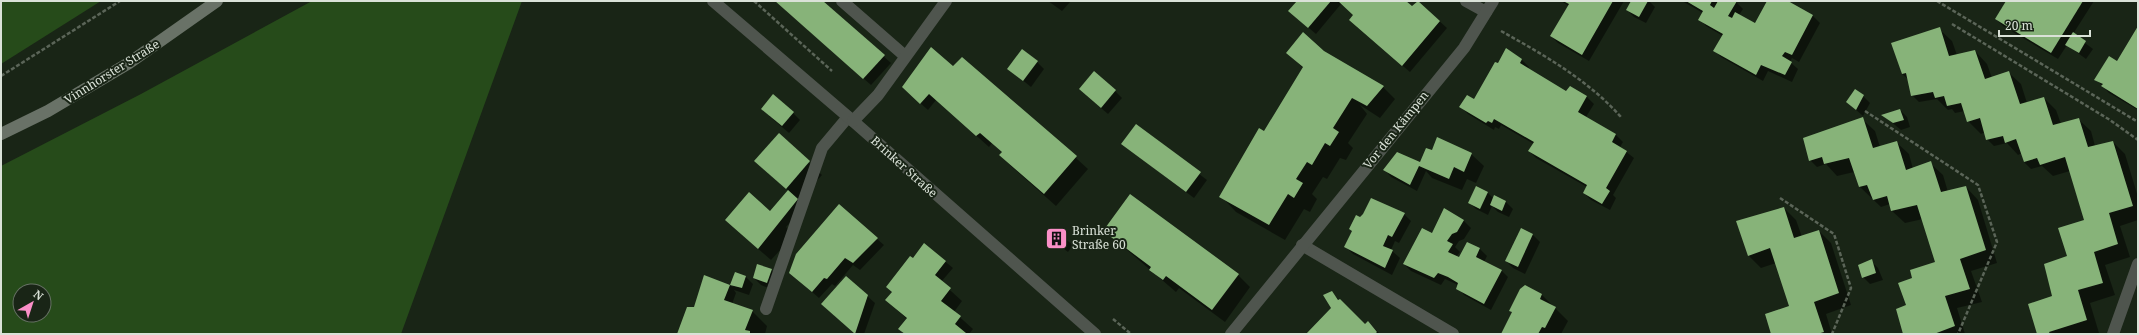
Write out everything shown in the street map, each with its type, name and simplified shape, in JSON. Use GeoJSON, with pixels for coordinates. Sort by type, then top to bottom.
{"type":"FeatureCollection","features":[{"type":"Feature","properties":{"kind":"street","name":"Vinnhorster Straße"},"geometry":{"type":"LineString","coordinates":[[1,134],[48,111],[129,63],[217,1]]}},
{"type":"Feature","properties":{"kind":"street","name":"Brinker Straße"},"geometry":{"type":"LineString","coordinates":[[713,1],[851,119],[1095,334]]}},
{"type":"Feature","properties":{"kind":"street"},"geometry":{"type":"LineString","coordinates":[[842,1],[906,56]]}},
{"type":"Feature","properties":{"kind":"street"},"geometry":{"type":"LineString","coordinates":[[766,309],[822,148],[878,95],[946,1]]}},
{"type":"Feature","properties":{"kind":"street"},"geometry":{"type":"LineString","coordinates":[[1466,1],[1484,16]]}},
{"type":"Feature","properties":{"kind":"street","name":"Vor den Kämpen"},"geometry":{"type":"LineString","coordinates":[[1231,334],[1464,48],[1493,1]]}},
{"type":"Feature","properties":{"kind":"street"},"geometry":{"type":"LineString","coordinates":[[1302,245],[1453,334]]}},
{"type":"Feature","properties":{"kind":"street"},"geometry":{"type":"LineString","coordinates":[[2113,334],[2138,264]]}},
{"type":"Feature","properties":{"kind":"path"},"geometry":{"type":"LineString","coordinates":[[1,76],[120,1]]}},
{"type":"Feature","properties":{"kind":"path"},"geometry":{"type":"LineString","coordinates":[[1937,1],[2138,122]]}},
{"type":"Feature","properties":{"kind":"path"},"geometry":{"type":"LineString","coordinates":[[1484,16],[1561,66],[1605,99],[1621,117]]}},
{"type":"Feature","properties":{"kind":"path"},"geometry":{"type":"LineString","coordinates":[[1952,24],[2110,120],[2138,140]]}},
{"type":"Feature","properties":{"kind":"path"},"geometry":{"type":"LineString","coordinates":[[1865,111],[1978,185],[1997,242],[1958,334]]}},
{"type":"Feature","properties":{"kind":"path"},"geometry":{"type":"LineString","coordinates":[[1780,198],[1834,234],[1851,288],[1832,334]]}},
{"type":"Feature","properties":{"kind":"green space"},"geometry":{"type":"Polygon","coordinates":[[[1,1],[101,1],[1,64],[1,1]]]}},
{"type":"Feature","properties":{"kind":"green space"},"geometry":{"type":"Polygon","coordinates":[[[312,1],[522,1],[401,334],[1,334],[1,166],[141,94],[312,1]]]}},
{"type":"Feature","properties":{"kind":"building"},"geometry":{"type":"Polygon","coordinates":[[[775,1],[823,1],[885,55],[863,79],[775,1]]]}},
{"type":"Feature","properties":{"kind":"building"},"geometry":{"type":"Polygon","coordinates":[[[1297,1],[1331,1],[1308,28],[1288,11],[1297,1]]]}},
{"type":"Feature","properties":{"kind":"building"},"geometry":{"type":"Polygon","coordinates":[[[1338,1],[1406,1],[1412,6],[1418,1],[1440,21],[1402,66],[1349,20],[1353,15],[1338,1]]]}},
{"type":"Feature","properties":{"kind":"building"},"geometry":{"type":"Polygon","coordinates":[[[1563,1],[1613,1],[1582,55],[1550,36],[1569,4],[1563,1]]]}},
{"type":"Feature","properties":{"kind":"building"},"geometry":{"type":"Polygon","coordinates":[[[1631,1],[1648,1],[1639,17],[1626,10],[1631,1]]]}},
{"type":"Feature","properties":{"kind":"building"},"geometry":{"type":"Polygon","coordinates":[[[1686,1],[1712,1],[1710,5],[1714,8],[1718,1],[1737,1],[1728,16],[1732,18],[1735,12],[1755,23],[1767,1],[1788,1],[1813,15],[1792,55],[1785,52],[1782,56],[1792,62],[1785,75],[1761,65],[1756,75],[1713,51],[1723,34],[1698,20],[1703,11],[1686,1]]]}},
{"type":"Feature","properties":{"kind":"building"},"geometry":{"type":"Polygon","coordinates":[[[2006,1],[2083,1],[2051,53],[1995,19],[2006,1]]]}},
{"type":"Feature","properties":{"kind":"building"},"geometry":{"type":"Polygon","coordinates":[[[2138,26],[2138,109],[2101,86],[2103,84],[2094,80],[2109,56],[2117,61],[2138,26]]]}},
{"type":"Feature","properties":{"kind":"building"},"geometry":{"type":"Polygon","coordinates":[[[1940,27],[1949,56],[1975,50],[1985,79],[2009,71],[2020,104],[2044,97],[2053,125],[2079,118],[2088,147],[2113,141],[2133,206],[2109,213],[2118,244],[2094,252],[2103,283],[2078,290],[2087,320],[2049,332],[2050,334],[2037,334],[2028,304],[2052,296],[2044,264],[2067,256],[2058,228],[2084,220],[2065,157],[2040,165],[2037,158],[2024,162],[2016,139],[2005,143],[2003,136],[1986,140],[1980,118],[1967,122],[1961,103],[1947,106],[1944,96],[1935,98],[1933,92],[1911,96],[1906,73],[1902,74],[1891,43],[1940,27]]]}},
{"type":"Feature","properties":{"kind":"building"},"geometry":{"type":"Polygon","coordinates":[[[1303,32],[1324,51],[1384,86],[1367,106],[1352,98],[1333,128],[1339,132],[1330,146],[1325,143],[1312,165],[1307,162],[1296,179],[1303,183],[1294,198],[1288,194],[1269,225],[1219,197],[1259,128],[1264,131],[1303,67],[1286,53],[1303,32]]]}},
{"type":"Feature","properties":{"kind":"building"},"geometry":{"type":"Polygon","coordinates":[[[2073,32],[2086,41],[2079,53],[2065,45],[2073,32]]]}},
{"type":"Feature","properties":{"kind":"building"},"geometry":{"type":"Polygon","coordinates":[[[931,47],[953,66],[962,57],[1077,156],[1044,194],[999,155],[1002,152],[980,133],[976,136],[929,94],[920,104],[902,87],[931,47]]]}},
{"type":"Feature","properties":{"kind":"building"},"geometry":{"type":"Polygon","coordinates":[[[1506,48],[1522,59],[1520,63],[1566,91],[1570,86],[1587,96],[1578,112],[1616,134],[1612,142],[1627,151],[1606,188],[1610,191],[1602,204],[1583,193],[1587,185],[1528,151],[1534,142],[1494,119],[1492,123],[1488,121],[1486,123],[1459,107],[1467,95],[1474,99],[1495,62],[1498,63],[1506,48]]]}},
{"type":"Feature","properties":{"kind":"building"},"geometry":{"type":"Polygon","coordinates":[[[1022,49],[1038,61],[1023,81],[1007,69],[1022,49]]]}},
{"type":"Feature","properties":{"kind":"building"},"geometry":{"type":"Polygon","coordinates":[[[1094,71],[1116,90],[1101,108],[1079,89],[1094,71]]]}},
{"type":"Feature","properties":{"kind":"building"},"geometry":{"type":"Polygon","coordinates":[[[1855,89],[1864,95],[1856,110],[1846,102],[1855,89]]]}},
{"type":"Feature","properties":{"kind":"building"},"geometry":{"type":"Polygon","coordinates":[[[773,94],[794,112],[782,126],[761,109],[773,94]]]}},
{"type":"Feature","properties":{"kind":"building"},"geometry":{"type":"Polygon","coordinates":[[[1900,109],[1904,120],[1893,123],[1881,115],[1900,109]]]}},
{"type":"Feature","properties":{"kind":"building"},"geometry":{"type":"Polygon","coordinates":[[[1863,117],[1873,148],[1897,141],[1906,170],[1931,161],[1941,192],[1966,186],[1986,250],[1960,259],[1970,289],[1945,296],[1955,326],[1934,334],[1903,334],[1896,309],[1906,305],[1898,283],[1912,278],[1910,270],[1935,262],[1917,205],[1891,211],[1887,196],[1873,200],[1867,185],[1859,187],[1849,158],[1824,164],[1822,157],[1809,161],[1803,138],[1863,117]]]}},
{"type":"Feature","properties":{"kind":"building"},"geometry":{"type":"Polygon","coordinates":[[[1136,124],[1201,172],[1186,192],[1121,144],[1136,124]]]}},
{"type":"Feature","properties":{"kind":"building"},"geometry":{"type":"Polygon","coordinates":[[[779,133],[810,161],[786,189],[754,161],[779,133]]]}},
{"type":"Feature","properties":{"kind":"building"},"geometry":{"type":"Polygon","coordinates":[[[1437,137],[1472,153],[1464,172],[1454,167],[1449,179],[1419,166],[1410,185],[1383,170],[1397,152],[1420,162],[1426,148],[1432,150],[1437,137]]]}},
{"type":"Feature","properties":{"kind":"building"},"geometry":{"type":"Polygon","coordinates":[[[1476,186],[1488,192],[1480,209],[1468,203],[1476,186]]]}},
{"type":"Feature","properties":{"kind":"building"},"geometry":{"type":"Polygon","coordinates":[[[788,190],[798,199],[758,249],[725,220],[749,192],[770,211],[788,190]]]}},
{"type":"Feature","properties":{"kind":"building"},"geometry":{"type":"Polygon","coordinates":[[[1130,194],[1239,274],[1212,310],[1166,276],[1163,280],[1149,270],[1151,267],[1103,231],[1130,194]]]}},
{"type":"Feature","properties":{"kind":"building"},"geometry":{"type":"Polygon","coordinates":[[[1494,195],[1506,201],[1502,211],[1490,205],[1494,195]]]}},
{"type":"Feature","properties":{"kind":"building"},"geometry":{"type":"Polygon","coordinates":[[[1371,198],[1405,213],[1392,237],[1388,235],[1383,246],[1393,250],[1385,268],[1344,247],[1352,231],[1349,229],[1356,215],[1360,217],[1363,214],[1371,198]]]}},
{"type":"Feature","properties":{"kind":"building"},"geometry":{"type":"Polygon","coordinates":[[[839,204],[878,238],[853,263],[845,258],[827,279],[824,278],[812,292],[789,273],[796,254],[839,204]]]}},
{"type":"Feature","properties":{"kind":"building"},"geometry":{"type":"Polygon","coordinates":[[[1784,207],[1794,238],[1819,230],[1839,293],[1814,302],[1824,332],[1817,334],[1771,334],[1765,314],[1789,306],[1770,248],[1748,256],[1736,221],[1784,207]]]}},
{"type":"Feature","properties":{"kind":"building"},"geometry":{"type":"Polygon","coordinates":[[[1444,208],[1464,220],[1457,232],[1452,234],[1447,241],[1453,244],[1448,252],[1459,257],[1467,242],[1480,248],[1476,257],[1502,270],[1484,304],[1456,289],[1458,283],[1448,277],[1438,273],[1434,278],[1403,264],[1422,228],[1432,233],[1444,208]]]}},
{"type":"Feature","properties":{"kind":"building"},"geometry":{"type":"Polygon","coordinates":[[[1521,228],[1533,234],[1518,267],[1505,261],[1521,228]]]}},
{"type":"Feature","properties":{"kind":"building","name":"Brinker Straße 60"},"geometry":{"type":"Polygon","coordinates":[[[1055,229],[1066,237],[1061,246],[1049,238],[1055,229]]]}},
{"type":"Feature","properties":{"kind":"building"},"geometry":{"type":"Polygon","coordinates":[[[924,243],[946,261],[935,275],[951,288],[941,301],[961,316],[955,324],[966,333],[965,334],[905,334],[898,329],[907,318],[885,300],[892,292],[886,287],[910,256],[913,258],[924,243]]]}},
{"type":"Feature","properties":{"kind":"building"},"geometry":{"type":"Polygon","coordinates":[[[1872,259],[1876,273],[1862,278],[1858,265],[1872,259]]]}},
{"type":"Feature","properties":{"kind":"building"},"geometry":{"type":"Polygon","coordinates":[[[757,264],[772,269],[767,283],[753,278],[757,264]]]}},
{"type":"Feature","properties":{"kind":"building"},"geometry":{"type":"Polygon","coordinates":[[[735,272],[746,276],[742,288],[730,285],[735,272]]]}},
{"type":"Feature","properties":{"kind":"building"},"geometry":{"type":"Polygon","coordinates":[[[704,275],[730,285],[724,300],[753,310],[745,330],[750,331],[750,334],[677,334],[687,307],[694,307],[704,275]]]}},
{"type":"Feature","properties":{"kind":"building"},"geometry":{"type":"Polygon","coordinates":[[[846,276],[868,295],[855,334],[821,304],[846,276]]]}},
{"type":"Feature","properties":{"kind":"building"},"geometry":{"type":"Polygon","coordinates":[[[1525,285],[1542,294],[1540,299],[1556,307],[1545,328],[1542,327],[1538,334],[1501,334],[1512,312],[1509,311],[1520,289],[1525,285]]]}},
{"type":"Feature","properties":{"kind":"building"},"geometry":{"type":"Polygon","coordinates":[[[1332,291],[1338,300],[1340,299],[1365,324],[1368,321],[1377,332],[1375,334],[1306,334],[1331,308],[1323,295],[1332,291]]]}},
{"type":"Feature","properties":{"kind":"place","name":"Brinker Straße 60"},"geometry":{"type":"Point","coordinates":[1057,238]}}]}
